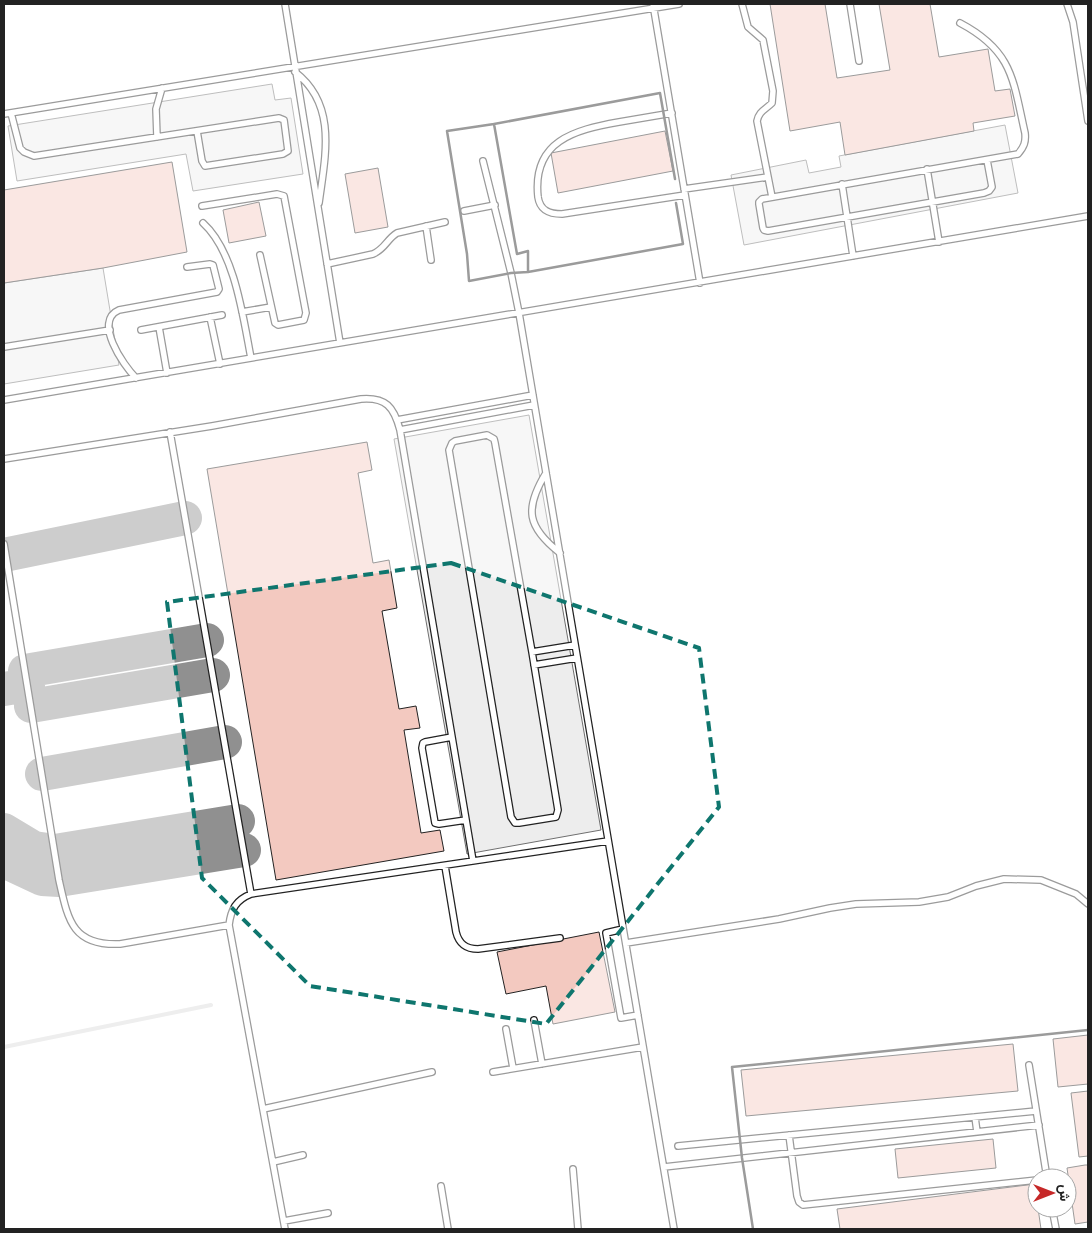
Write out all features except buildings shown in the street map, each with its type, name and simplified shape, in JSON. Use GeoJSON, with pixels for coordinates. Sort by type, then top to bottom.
{"type":"FeatureCollection","features":[{"type":"Feature","properties":{"kind":"lane"},"geometry":{"type":"LineString","coordinates":[[285,4],[340,343]]}},
{"type":"Feature","properties":{"kind":"lane"},"geometry":{"type":"LineString","coordinates":[[4,114],[162,88],[295,69],[653,6],[679,4]]}},
{"type":"Feature","properties":{"kind":"lane"},"geometry":{"type":"LineString","coordinates":[[742,4],[748,27],[763,40],[773,91],[772,103],[762,110],[758,115],[757,121],[772,197]]}},
{"type":"Feature","properties":{"kind":"lane"},"geometry":{"type":"LineString","coordinates":[[850,4],[859,61]]}},
{"type":"Feature","properties":{"kind":"lane"},"geometry":{"type":"LineString","coordinates":[[1068,4],[1073,22],[1088,120]]}},
{"type":"Feature","properties":{"kind":"lane"},"geometry":{"type":"LineString","coordinates":[[653,6],[700,282]]}},
{"type":"Feature","properties":{"kind":"lane"},"geometry":{"type":"LineString","coordinates":[[960,23],[978,32],[993,45],[1005,62],[1013,80],[1026,141],[1018,154],[762,199],[759,202],[763,228],[766,231],[990,191],[992,183],[987,160]]}},
{"type":"Feature","properties":{"kind":"lane"},"geometry":{"type":"LineString","coordinates":[[295,69],[317,97],[325,120],[326,143],[318,210]]}},
{"type":"Feature","properties":{"kind":"lane"},"geometry":{"type":"LineString","coordinates":[[157,137],[156,109],[162,88]]}},
{"type":"Feature","properties":{"kind":"lane"},"geometry":{"type":"LineString","coordinates":[[11,113],[20,148],[34,156],[157,137],[282,118],[285,123],[288,150],[283,154],[205,166],[202,161],[197,131]]}},
{"type":"Feature","properties":{"kind":"lane"},"geometry":{"type":"LineString","coordinates":[[672,113],[591,127],[573,133],[558,141],[547,151],[538,177],[539,202],[544,210],[552,214],[562,214],[768,177]]}},
{"type":"Feature","properties":{"kind":"lane"},"geometry":{"type":"LineString","coordinates":[[483,161],[519,313],[674,1229]]}},
{"type":"Feature","properties":{"kind":"lane"},"geometry":{"type":"LineString","coordinates":[[927,170],[939,242]]}},
{"type":"Feature","properties":{"kind":"lane"},"geometry":{"type":"LineString","coordinates":[[842,184],[853,256]]}},
{"type":"Feature","properties":{"kind":"lane"},"geometry":{"type":"LineString","coordinates":[[202,206],[278,194],[284,196],[306,317],[300,322],[278,325],[274,323],[260,255]]}},
{"type":"Feature","properties":{"kind":"lane"},"geometry":{"type":"LineString","coordinates":[[464,211],[494,205]]}},
{"type":"Feature","properties":{"kind":"lane"},"geometry":{"type":"LineString","coordinates":[[4,400],[1088,216]]}},
{"type":"Feature","properties":{"kind":"lane"},"geometry":{"type":"LineString","coordinates":[[327,264],[380,252],[392,236],[397,233],[445,222]]}},
{"type":"Feature","properties":{"kind":"lane"},"geometry":{"type":"LineString","coordinates":[[203,223],[212,231],[227,258],[242,312],[251,358]]}},
{"type":"Feature","properties":{"kind":"lane"},"geometry":{"type":"LineString","coordinates":[[426,226],[431,260]]}},
{"type":"Feature","properties":{"kind":"lane"},"geometry":{"type":"LineString","coordinates":[[136,378],[122,361],[112,341],[109,318],[119,310],[217,292],[219,289],[213,265],[187,267]]}},
{"type":"Feature","properties":{"kind":"lane"},"geometry":{"type":"LineString","coordinates":[[242,312],[270,307]]}},
{"type":"Feature","properties":{"kind":"lane"},"geometry":{"type":"LineString","coordinates":[[141,330],[222,315]]}},
{"type":"Feature","properties":{"kind":"lane"},"geometry":{"type":"LineString","coordinates":[[210,317],[220,364]]}},
{"type":"Feature","properties":{"kind":"lane"},"geometry":{"type":"LineString","coordinates":[[158,327],[166,372]]}},
{"type":"Feature","properties":{"kind":"lane"},"geometry":{"type":"LineString","coordinates":[[4,347],[110,330]]}},
{"type":"Feature","properties":{"kind":"lane"},"geometry":{"type":"LineString","coordinates":[[397,420],[532,394]]}},
{"type":"Feature","properties":{"kind":"lane"},"geometry":{"type":"LineString","coordinates":[[4,459],[373,398],[384,402],[393,410],[400,430],[474,862]]}},
{"type":"Feature","properties":{"kind":"lane"},"geometry":{"type":"LineString","coordinates":[[400,430],[534,405]]}},
{"type":"Feature","properties":{"kind":"lane"},"geometry":{"type":"LineString","coordinates":[[170,432],[251,894]]}},
{"type":"Feature","properties":{"kind":"lane"},"geometry":{"type":"LineString","coordinates":[[487,435],[494,439],[532,652],[558,814],[553,818],[516,823],[511,817],[449,454],[450,446],[455,441],[487,435]]}},
{"type":"Feature","properties":{"kind":"lane"},"geometry":{"type":"LineString","coordinates":[[546,473],[534,495],[532,517],[541,537],[560,553]]}},
{"type":"Feature","properties":{"kind":"lane"},"geometry":{"type":"LineString","coordinates":[[4,544],[59,880],[72,926],[85,938],[102,945],[120,944],[229,925]]}},
{"type":"Feature","properties":{"kind":"lane"},"geometry":{"type":"LineString","coordinates":[[532,652],[575,645]]}},
{"type":"Feature","properties":{"kind":"lane"},"geometry":{"type":"LineString","coordinates":[[534,665],[577,658]]}},
{"type":"Feature","properties":{"kind":"lane"},"geometry":{"type":"LineString","coordinates":[[452,738],[423,743],[421,745],[423,757],[435,822],[439,824],[466,820]]}},
{"type":"Feature","properties":{"kind":"lane"},"geometry":{"type":"LineString","coordinates":[[285,1229],[229,925],[230,914],[235,905],[242,898],[251,894],[608,842]]}},
{"type":"Feature","properties":{"kind":"lane"},"geometry":{"type":"LineString","coordinates":[[445,866],[456,932],[458,940],[463,946],[470,949],[478,949],[560,938]]}},
{"type":"Feature","properties":{"kind":"lane"},"geometry":{"type":"LineString","coordinates":[[626,943],[779,919],[856,904],[919,902],[948,897],[976,886],[1004,879],[1041,880],[1076,894],[1088,904]]}},
{"type":"Feature","properties":{"kind":"lane"},"geometry":{"type":"LineString","coordinates":[[623,929],[607,932],[606,934],[621,1018],[638,1016]]}},
{"type":"Feature","properties":{"kind":"lane"},"geometry":{"type":"LineString","coordinates":[[534,1020],[542,1064]]}},
{"type":"Feature","properties":{"kind":"lane"},"geometry":{"type":"LineString","coordinates":[[506,1029],[513,1068]]}},
{"type":"Feature","properties":{"kind":"lane"},"geometry":{"type":"LineString","coordinates":[[493,1072],[644,1047]]}},
{"type":"Feature","properties":{"kind":"lane"},"geometry":{"type":"LineString","coordinates":[[1029,1064],[1045,1168]]}},
{"type":"Feature","properties":{"kind":"lane"},"geometry":{"type":"LineString","coordinates":[[263,1109],[432,1072]]}},
{"type":"Feature","properties":{"kind":"lane"},"geometry":{"type":"LineString","coordinates":[[678,1146],[1036,1111]]}},
{"type":"Feature","properties":{"kind":"lane"},"geometry":{"type":"LineString","coordinates":[[975,1117],[977,1132]]}},
{"type":"Feature","properties":{"kind":"lane"},"geometry":{"type":"LineString","coordinates":[[664,1168],[1039,1125]]}},
{"type":"Feature","properties":{"kind":"lane"},"geometry":{"type":"LineString","coordinates":[[789,1135],[799,1202],[803,1205],[1027,1181]]}},
{"type":"Feature","properties":{"kind":"lane"},"geometry":{"type":"LineString","coordinates":[[273,1162],[303,1155]]}},
{"type":"Feature","properties":{"kind":"lane"},"geometry":{"type":"LineString","coordinates":[[573,1168],[578,1229]]}},
{"type":"Feature","properties":{"kind":"lane"},"geometry":{"type":"LineString","coordinates":[[441,1186],[448,1229]]}},
{"type":"Feature","properties":{"kind":"lane"},"geometry":{"type":"LineString","coordinates":[[284,1221],[328,1212]]}},
{"type":"Feature","properties":{"kind":"highlighted area"},"geometry":{"type":"Polygon","coordinates":[[[451,563],[699,648],[719,807],[546,1024],[310,986],[202,878],[167,602],[451,563]]]}},
{"type":"Feature","properties":{"kind":"shaded area"},"geometry":{"type":"Polygon","coordinates":[[[272,84],[275,100],[291,98],[303,174],[193,191],[186,154],[17,181],[8,126],[272,84]]]}},
{"type":"Feature","properties":{"kind":"shaded area"},"geometry":{"type":"Polygon","coordinates":[[[1005,125],[1018,193],[744,245],[731,175],[806,160],[809,173],[841,167],[839,156],[1005,125]]]}},
{"type":"Feature","properties":{"kind":"shaded area"},"geometry":{"type":"Polygon","coordinates":[[[103,268],[119,365],[4,384],[4,283],[103,268]]]}},
{"type":"Feature","properties":{"kind":"shaded area"},"geometry":{"type":"Polygon","coordinates":[[[529,415],[601,830],[467,854],[394,439],[529,415]]]}},
{"type":"Feature","properties":{"kind":"waterway"},"geometry":{"type":"LineString","coordinates":[[4,1047],[211,1005]]}},
{"type":"Feature","properties":{"kind":"taxiway"},"geometry":{"type":"LineString","coordinates":[[4,555],[185,518]]}},
{"type":"Feature","properties":{"kind":"taxiway"},"geometry":{"type":"LineString","coordinates":[[25,671],[207,640]]}},
{"type":"Feature","properties":{"kind":"taxiway"},"geometry":{"type":"LineString","coordinates":[[31,706],[213,675]]}},
{"type":"Feature","properties":{"kind":"taxiway"},"geometry":{"type":"LineString","coordinates":[[4,689],[28,685]]}},
{"type":"Feature","properties":{"kind":"taxiway"},"geometry":{"type":"LineString","coordinates":[[42,774],[225,742]]}},
{"type":"Feature","properties":{"kind":"taxiway"},"geometry":{"type":"LineString","coordinates":[[4,830],[34,848],[55,851],[238,821]]}},
{"type":"Feature","properties":{"kind":"taxiway"},"geometry":{"type":"LineString","coordinates":[[4,861],[42,879],[59,880],[244,850]]}},
{"type":"Feature","properties":{"kind":"wall"},"geometry":{"type":"LineString","coordinates":[[494,124],[660,93],[675,179]]}},
{"type":"Feature","properties":{"kind":"wall"},"geometry":{"type":"LineString","coordinates":[[528,272],[528,251],[517,254],[494,124],[447,131],[467,254],[469,281],[511,273],[528,272],[683,244],[676,203]]}},
{"type":"Feature","properties":{"kind":"wall"},"geometry":{"type":"LineString","coordinates":[[753,1229],[742,1158],[732,1067],[1088,1030]]}}]}
